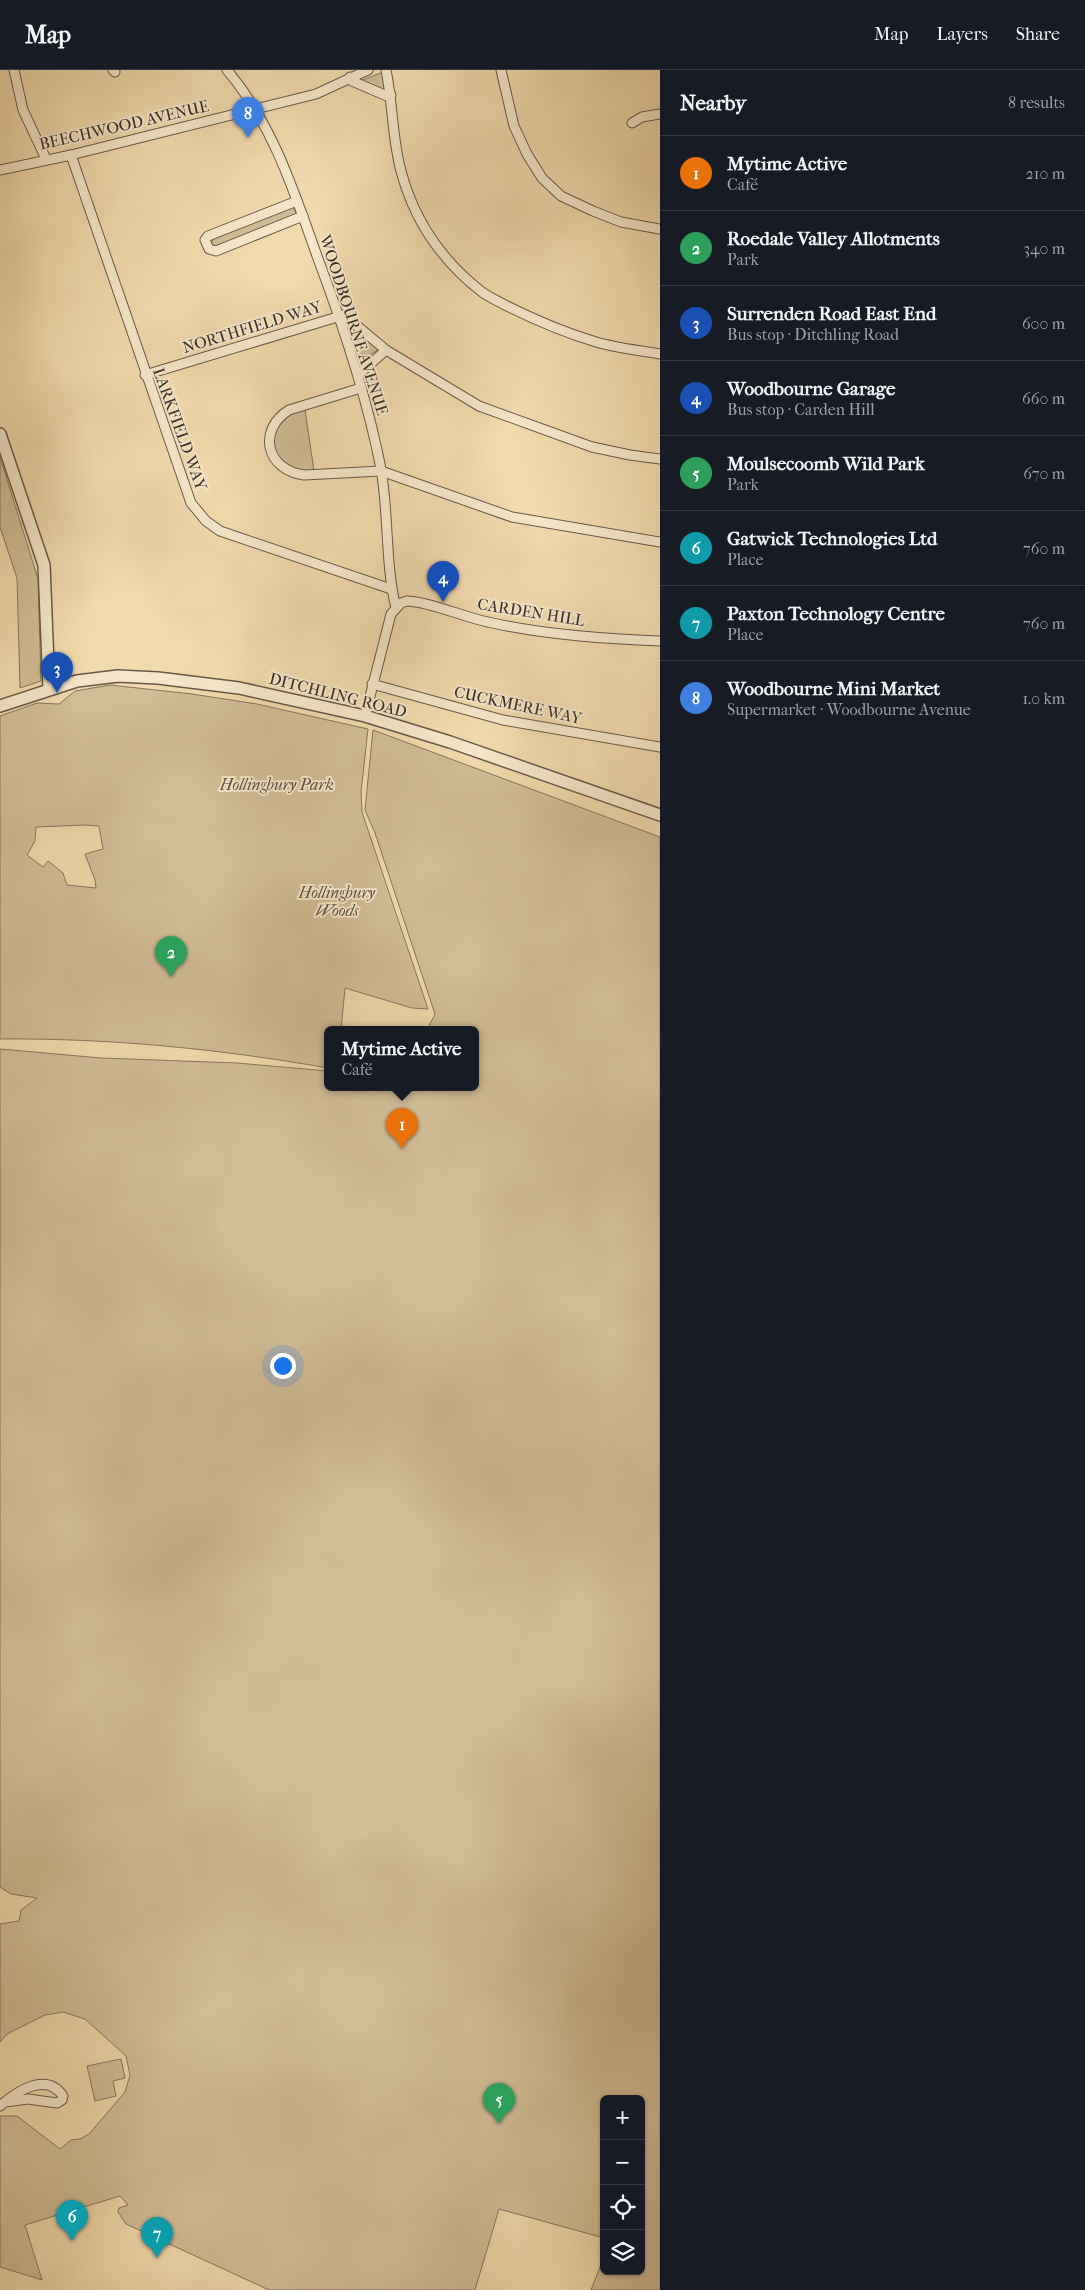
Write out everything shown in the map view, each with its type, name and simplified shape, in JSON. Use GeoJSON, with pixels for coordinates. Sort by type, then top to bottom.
{"type":"FeatureCollection","features":[{"type":"Feature","properties":{"kind":"street"},"geometry":{"type":"LineString","coordinates":[[14,70],[23,110],[46,159]]}},
{"type":"Feature","properties":{"kind":"street","name":"WOODBOURNE AVENUE"},"geometry":{"type":"LineString","coordinates":[[227,70],[256,110],[297,201],[339,316],[358,375],[381,471],[391,589],[396,608]]}},
{"type":"Feature","properties":{"kind":"street","name":"BEECHWOOD AVENUE"},"geometry":{"type":"LineString","coordinates":[[0,170],[71,155],[316,94],[368,70]]}},
{"type":"Feature","properties":{"kind":"street"},"geometry":{"type":"LineString","coordinates":[[386,70],[392,95],[395,142],[401,171],[412,204],[426,232],[447,259],[483,293],[532,318],[594,342],[660,354]]}},
{"type":"Feature","properties":{"kind":"street"},"geometry":{"type":"LineString","coordinates":[[501,70],[514,126],[526,154],[542,178],[561,196],[593,211],[621,222],[660,229]]}},
{"type":"Feature","properties":{"kind":"street"},"geometry":{"type":"LineString","coordinates":[[350,78],[352,81],[387,96],[392,95]]}},
{"type":"Feature","properties":{"kind":"street"},"geometry":{"type":"LineString","coordinates":[[632,122],[642,117],[660,114]]}},
{"type":"Feature","properties":{"kind":"street","name":"LARKFIELD WAY"},"geometry":{"type":"LineString","coordinates":[[71,155],[145,376],[191,503],[206,520],[220,531],[391,589]]}},
{"type":"Feature","properties":{"kind":"street"},"geometry":{"type":"LineString","coordinates":[[297,201],[208,236],[205,240],[209,250],[216,251],[303,216]]}},
{"type":"Feature","properties":{"kind":"street"},"geometry":{"type":"LineString","coordinates":[[339,316],[344,315],[386,350],[479,406],[592,447],[660,459]]}},
{"type":"Feature","properties":{"kind":"street","name":"NORTHFIELD WAY"},"geometry":{"type":"LineString","coordinates":[[145,376],[339,316]]}},
{"type":"Feature","properties":{"kind":"street"},"geometry":{"type":"LineString","coordinates":[[358,375],[386,350]]}},
{"type":"Feature","properties":{"kind":"street"},"geometry":{"type":"LineString","coordinates":[[361,388],[289,410],[279,416],[271,428],[270,449],[275,460],[282,468],[292,474],[304,475],[381,471],[512,517],[660,542]]}},
{"type":"Feature","properties":{"kind":"street"},"geometry":{"type":"LineString","coordinates":[[0,434],[44,565],[49,689]]}},
{"type":"Feature","properties":{"kind":"street","name":"CARDEN HILL"},"geometry":{"type":"LineString","coordinates":[[396,608],[404,602],[412,601],[490,623],[568,634],[660,640]]}},
{"type":"Feature","properties":{"kind":"street"},"geometry":{"type":"LineString","coordinates":[[365,716],[391,614],[396,608]]}},
{"type":"Feature","properties":{"kind":"street","name":"DITCHLING ROAD"},"geometry":{"type":"LineString","coordinates":[[0,706],[77,681],[118,676],[158,678],[239,688],[365,716],[450,742],[660,815]]}},
{"type":"Feature","properties":{"kind":"street","name":"CUCKMERE WAY"},"geometry":{"type":"LineString","coordinates":[[372,684],[503,720],[660,747]]}},
{"type":"Feature","properties":{"kind":"street"},"geometry":{"type":"LineString","coordinates":[[34,2085],[50,2087],[63,2096],[62,2100],[57,2103],[28,2099],[2,2104],[26,2087],[34,2085]]}},
{"type":"Feature","properties":{"kind":"green space"},"geometry":{"type":"Polygon","coordinates":[[[383,72],[386,87],[382,90],[360,81],[383,72]]]}},
{"type":"Feature","properties":{"kind":"green space"},"geometry":{"type":"Polygon","coordinates":[[[293,207],[297,215],[215,246],[211,244],[213,239],[293,207]]]}},
{"type":"Feature","properties":{"kind":"green space"},"geometry":{"type":"Polygon","coordinates":[[[347,323],[379,349],[362,360],[347,323]]]}},
{"type":"Feature","properties":{"kind":"green space"},"geometry":{"type":"Polygon","coordinates":[[[305,410],[314,471],[297,470],[285,464],[277,454],[274,443],[275,432],[280,421],[290,414],[305,410]]]}},
{"type":"Feature","properties":{"kind":"green space"},"geometry":{"type":"Polygon","coordinates":[[[0,457],[38,579],[41,681],[20,688],[17,578],[0,527],[0,457]]]}},
{"type":"Feature","properties":{"kind":"green space"},"geometry":{"type":"Polygon","coordinates":[[[110,685],[192,694],[257,704],[368,729],[361,792],[362,812],[428,1009],[412,1008],[345,988],[341,1026],[324,1026],[324,1067],[247,1055],[165,1046],[82,1040],[0,1039],[0,716],[37,703],[59,704],[75,691],[110,685]],[[99,826],[36,827],[35,841],[27,855],[43,867],[48,861],[63,873],[67,885],[96,888],[95,880],[85,854],[103,849],[99,826]]]}},
{"type":"Feature","properties":{"kind":"green space"},"geometry":{"type":"Polygon","coordinates":[[[373,730],[660,837],[660,2290],[591,2290],[600,2267],[600,2275],[645,2275],[645,2095],[600,2095],[600,2237],[499,2209],[475,2290],[269,2290],[126,2224],[118,2212],[119,2208],[128,2205],[120,2196],[25,2225],[42,2280],[0,2267],[0,2116],[17,2116],[60,2149],[71,2140],[80,2139],[89,2134],[125,2092],[130,2075],[126,2056],[85,2019],[63,2012],[45,2015],[7,2034],[0,2042],[0,1924],[19,1921],[21,1910],[37,1898],[11,1894],[0,1887],[0,1049],[101,1058],[237,1063],[324,1071],[324,1091],[479,1091],[479,1026],[429,1026],[435,1014],[375,833],[365,810],[373,730]]]}},
{"type":"Feature","properties":{"kind":"green space"},"geometry":{"type":"Polygon","coordinates":[[[121,2059],[125,2078],[113,2081],[116,2096],[95,2101],[87,2066],[121,2059]]]}},
{"type":"Feature","properties":{"kind":"place","name":"Woodbourne Mini Market"},"geometry":{"type":"Point","coordinates":[248,138]}},
{"type":"Feature","properties":{"kind":"place","name":"Woodbourne Garage"},"geometry":{"type":"Point","coordinates":[443,602]}},
{"type":"Feature","properties":{"kind":"place","name":"Surrenden Road East End"},"geometry":{"type":"Point","coordinates":[57,693]}},
{"type":"Feature","properties":{"kind":"place","name":"Roedale Valley Allotments"},"geometry":{"type":"Point","coordinates":[171,977]}},
{"type":"Feature","properties":{"kind":"place","name":"Mytime Active"},"geometry":{"type":"Point","coordinates":[402,1149]}},
{"type":"Feature","properties":{"kind":"place","name":"Moulsecoomb Wild Park"},"geometry":{"type":"Point","coordinates":[499,2124]}},
{"type":"Feature","properties":{"kind":"place","name":"Gatwick Technologies Ltd"},"geometry":{"type":"Point","coordinates":[72,2241]}},
{"type":"Feature","properties":{"kind":"place","name":"Paxton Technology Centre"},"geometry":{"type":"Point","coordinates":[157,2258]}},
{"type":"Feature","properties":{"kind":"park label","name":"Hollingbury Park"},"geometry":{"type":"Point","coordinates":[277,784]}},
{"type":"Feature","properties":{"kind":"park label","name":"Hollingbury Woods"},"geometry":{"type":"Point","coordinates":[337,901]}}]}
